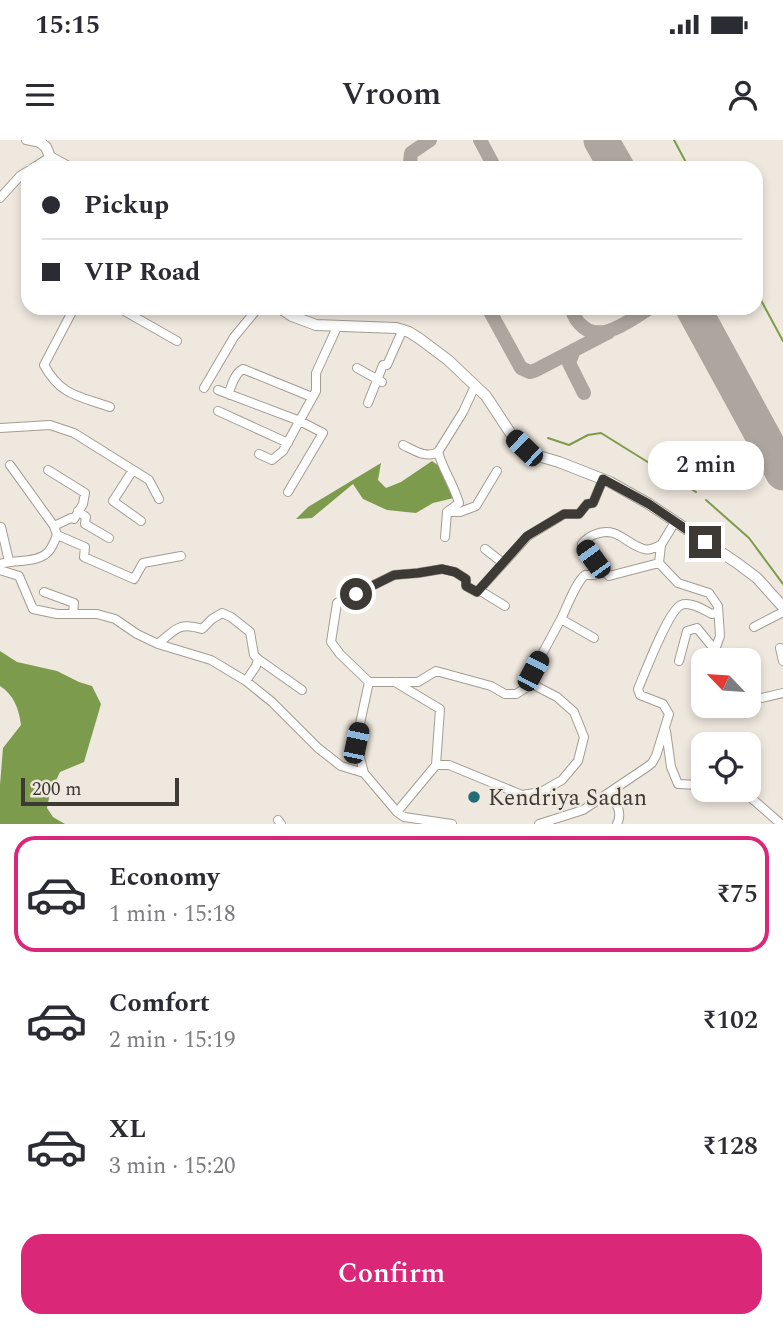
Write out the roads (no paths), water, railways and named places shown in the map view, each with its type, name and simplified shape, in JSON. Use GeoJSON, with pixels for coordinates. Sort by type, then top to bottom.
{"type":"FeatureCollection","features":[{"type":"Feature","properties":{"kind":"highway"},"geometry":{"type":"LineString","coordinates":[[41,142],[50,158],[56,161]]}},
{"type":"Feature","properties":{"kind":"highway"},"geometry":{"type":"LineString","coordinates":[[290,315],[316,325],[403,330],[421,339],[486,396],[513,437],[524,448],[535,455],[603,479],[649,504],[757,578],[783,607]]}},
{"type":"Feature","properties":{"kind":"street"},"geometry":{"type":"LineString","coordinates":[[26,140],[41,142]]}},
{"type":"Feature","properties":{"kind":"street"},"geometry":{"type":"LineString","coordinates":[[45,161],[50,158]]}},
{"type":"Feature","properties":{"kind":"street"},"geometry":{"type":"LineString","coordinates":[[0,198],[21,175]]}},
{"type":"Feature","properties":{"kind":"street"},"geometry":{"type":"LineString","coordinates":[[70,315],[44,365],[51,378],[66,392],[110,407]]}},
{"type":"Feature","properties":{"kind":"street"},"geometry":{"type":"LineString","coordinates":[[131,315],[177,341]]}},
{"type":"Feature","properties":{"kind":"street"},"geometry":{"type":"LineString","coordinates":[[204,388],[234,337],[252,315]]}},
{"type":"Feature","properties":{"kind":"street"},"geometry":{"type":"LineString","coordinates":[[258,454],[272,460],[288,443],[316,391],[316,373],[338,325]]}},
{"type":"Feature","properties":{"kind":"street"},"geometry":{"type":"LineString","coordinates":[[368,403],[380,380],[383,365],[387,365],[403,330]]}},
{"type":"Feature","properties":{"kind":"street"},"geometry":{"type":"LineString","coordinates":[[357,368],[380,380]]}},
{"type":"Feature","properties":{"kind":"street"},"geometry":{"type":"LineString","coordinates":[[230,395],[235,378],[243,369],[312,397]]}},
{"type":"Feature","properties":{"kind":"street"},"geometry":{"type":"LineString","coordinates":[[402,445],[422,454],[433,455],[438,452],[463,412],[475,386]]}},
{"type":"Feature","properties":{"kind":"street"},"geometry":{"type":"LineString","coordinates":[[218,390],[323,433],[288,492]]}},
{"type":"Feature","properties":{"kind":"street"},"geometry":{"type":"LineString","coordinates":[[218,411],[288,443]]}},
{"type":"Feature","properties":{"kind":"street"},"geometry":{"type":"LineString","coordinates":[[0,428],[50,425],[74,433],[149,480],[159,499]]}},
{"type":"Feature","properties":{"kind":"street"},"geometry":{"type":"LineString","coordinates":[[438,452],[459,503],[447,512],[445,537]]}},
{"type":"Feature","properties":{"kind":"street"},"geometry":{"type":"LineString","coordinates":[[10,465],[55,531],[85,547],[84,556],[134,579],[142,563],[181,556]]}},
{"type":"Feature","properties":{"kind":"street"},"geometry":{"type":"LineString","coordinates":[[1,527],[4,563],[41,556],[49,551],[55,531],[71,518],[74,519],[83,504],[85,493],[48,470]]}},
{"type":"Feature","properties":{"kind":"street"},"geometry":{"type":"LineString","coordinates":[[133,470],[113,501],[141,521]]}},
{"type":"Feature","properties":{"kind":"street"},"geometry":{"type":"LineString","coordinates":[[447,512],[460,512],[476,506],[497,471]]}},
{"type":"Feature","properties":{"kind":"street"},"geometry":{"type":"LineString","coordinates":[[479,590],[527,536],[564,514],[579,514],[587,504],[593,503],[603,479]]}},
{"type":"Feature","properties":{"kind":"street"},"geometry":{"type":"LineString","coordinates":[[78,511],[86,517],[85,524],[109,538]]}},
{"type":"Feature","properties":{"kind":"street"},"geometry":{"type":"LineString","coordinates":[[675,522],[661,545],[659,563],[678,583],[709,593],[718,606],[720,636],[716,648]]}},
{"type":"Feature","properties":{"kind":"street"},"geometry":{"type":"LineString","coordinates":[[593,559],[582,544],[587,538],[598,533],[610,531],[643,549],[651,550],[661,545]]}},
{"type":"Feature","properties":{"kind":"street"},"geometry":{"type":"LineString","coordinates":[[485,549],[503,563]]}},
{"type":"Feature","properties":{"kind":"street"},"geometry":{"type":"LineString","coordinates":[[532,684],[533,671],[579,580],[585,575],[606,572],[609,576],[659,563]]}},
{"type":"Feature","properties":{"kind":"street"},"geometry":{"type":"LineString","coordinates":[[505,606],[479,590],[477,592],[466,586],[466,579],[455,572],[442,569],[394,575],[337,603],[331,642],[369,682],[418,682],[436,671],[491,686],[505,694],[516,694],[532,684]]}},
{"type":"Feature","properties":{"kind":"street"},"geometry":{"type":"LineString","coordinates":[[0,570],[19,576],[33,609],[57,614],[97,614],[115,619],[158,644],[211,660],[246,681],[272,702],[318,748],[341,766],[364,773]]}},
{"type":"Feature","properties":{"kind":"street"},"geometry":{"type":"LineString","coordinates":[[44,592],[74,603],[73,614]]}},
{"type":"Feature","properties":{"kind":"street"},"geometry":{"type":"LineString","coordinates":[[539,824],[583,810],[652,763],[669,714],[663,704],[640,695],[638,689],[658,643],[679,606],[685,604],[699,607],[712,614],[718,612]]}},
{"type":"Feature","properties":{"kind":"street"},"geometry":{"type":"LineString","coordinates":[[754,627],[783,612]]}},
{"type":"Feature","properties":{"kind":"street"},"geometry":{"type":"LineString","coordinates":[[158,644],[184,625],[202,629],[222,613],[250,632],[257,659],[302,690]]}},
{"type":"Feature","properties":{"kind":"street"},"geometry":{"type":"LineString","coordinates":[[561,619],[594,638]]}},
{"type":"Feature","properties":{"kind":"street"},"geometry":{"type":"LineString","coordinates":[[679,661],[687,631],[697,628],[713,648]]}},
{"type":"Feature","properties":{"kind":"street"},"geometry":{"type":"LineString","coordinates":[[779,648],[783,661]]}},
{"type":"Feature","properties":{"kind":"street"},"geometry":{"type":"LineString","coordinates":[[246,681],[256,666],[257,659]]}},
{"type":"Feature","properties":{"kind":"street"},"geometry":{"type":"LineString","coordinates":[[369,682],[356,743],[364,773],[397,813],[404,817],[444,824]]}},
{"type":"Feature","properties":{"kind":"street"},"geometry":{"type":"LineString","coordinates":[[395,682],[440,709],[436,765],[397,813]]}},
{"type":"Feature","properties":{"kind":"street"},"geometry":{"type":"LineString","coordinates":[[436,765],[449,765],[522,795],[541,792],[562,780],[578,761],[584,737],[574,712],[558,697],[532,684]]}},
{"type":"Feature","properties":{"kind":"street"},"geometry":{"type":"LineString","coordinates":[[761,698],[783,693]]}},
{"type":"Feature","properties":{"kind":"street"},"geometry":{"type":"LineString","coordinates":[[666,729],[671,767],[678,784],[691,785]]}},
{"type":"Feature","properties":{"kind":"street"},"geometry":{"type":"LineString","coordinates":[[610,793],[620,811],[617,824]]}},
{"type":"Feature","properties":{"kind":"street"},"geometry":{"type":"LineString","coordinates":[[756,802],[781,824]]}},
{"type":"Feature","properties":{"kind":"waterway"},"geometry":{"type":"LineString","coordinates":[[674,140],[685,161]]}},
{"type":"Feature","properties":{"kind":"waterway"},"geometry":{"type":"LineString","coordinates":[[763,304],[783,341]]}},
{"type":"Feature","properties":{"kind":"waterway"},"geometry":{"type":"LineString","coordinates":[[548,438],[569,445],[588,435],[601,433],[696,492]]}},
{"type":"Feature","properties":{"kind":"waterway"},"geometry":{"type":"LineString","coordinates":[[706,500],[749,538],[783,584]]}},
{"type":"Feature","properties":{"kind":"place","name":"Kendriya Sadan"},"geometry":{"type":"Point","coordinates":[474,797]}}]}
